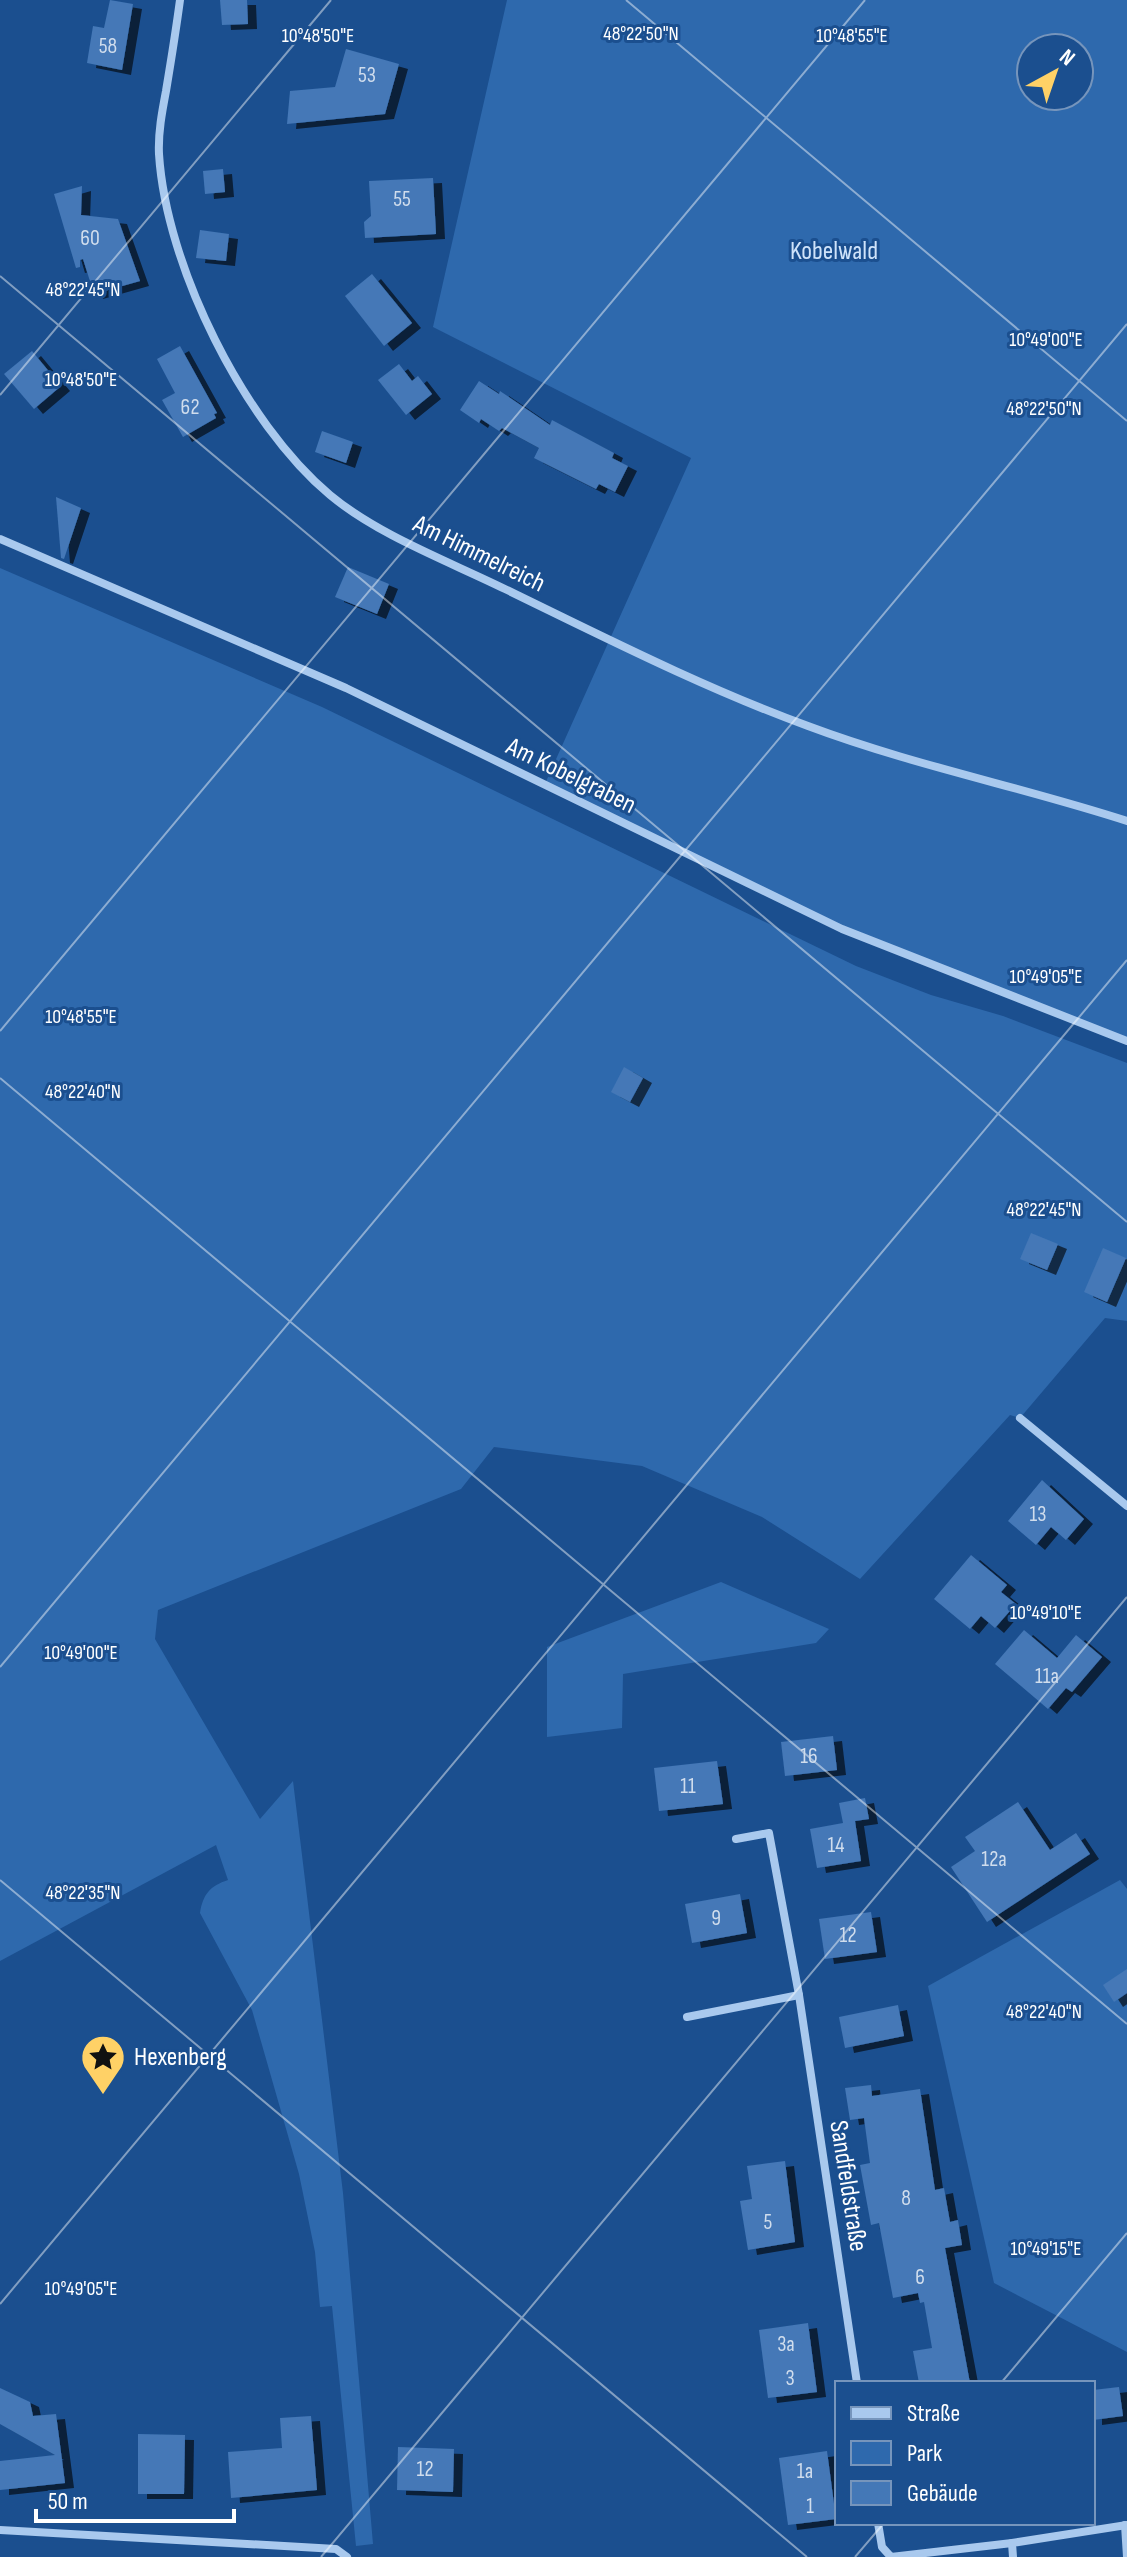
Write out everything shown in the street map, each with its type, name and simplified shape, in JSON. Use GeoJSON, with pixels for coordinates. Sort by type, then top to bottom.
{"type":"FeatureCollection","features":[{"type":"Feature","properties":{"kind":"street","name":"Am Himmelreich"},"geometry":{"type":"LineString","coordinates":[[180,0],[159,128],[166,211],[177,249],[205,319],[251,399],[302,469],[331,496],[401,538],[609,640],[746,702],[861,744],[1127,821]]}},
{"type":"Feature","properties":{"kind":"street","name":"Am Kobelgraben"},"geometry":{"type":"LineString","coordinates":[[0,539],[346,688],[842,929],[1127,1041]]}},
{"type":"Feature","properties":{"kind":"street"},"geometry":{"type":"LineString","coordinates":[[1020,1418],[1127,1506]]}},
{"type":"Feature","properties":{"kind":"street","name":"Sandfeldstraße"},"geometry":{"type":"LineString","coordinates":[[736,1839],[769,1833],[799,1995],[857,2381]]}},
{"type":"Feature","properties":{"kind":"street"},"geometry":{"type":"LineString","coordinates":[[687,2017],[799,1995]]}},
{"type":"Feature","properties":{"kind":"street"},"geometry":{"type":"LineString","coordinates":[[878,2525],[882,2547],[891,2557],[1012,2543],[1126,2525],[1127,2557]]}},
{"type":"Feature","properties":{"kind":"street"},"geometry":{"type":"LineString","coordinates":[[0,2530],[336,2549],[347,2557]]}},
{"type":"Feature","properties":{"kind":"street"},"geometry":{"type":"LineString","coordinates":[[1012,2543],[1013,2557]]}},
{"type":"Feature","properties":{"kind":"green space","name":"Kobelwald"},"geometry":{"type":"Polygon","coordinates":[[[507,0],[1127,0],[1127,1041],[842,929],[544,786],[691,458],[433,327],[507,0]]]}},
{"type":"Feature","properties":{"kind":"green space"},"geometry":{"type":"Polygon","coordinates":[[[0,568],[322,707],[856,966],[931,995],[1003,1016],[1127,1063],[1127,1321],[1105,1318],[1020,1418],[1010,1415],[860,1579],[762,1517],[642,1466],[494,1447],[461,1489],[158,1610],[155,1639],[260,1819],[293,1781],[343,2193],[373,2544],[356,2546],[332,2306],[320,2307],[315,2252],[299,2174],[252,2010],[200,1913],[208,1892],[228,1880],[216,1845],[0,1961],[0,568]]]}},
{"type":"Feature","properties":{"kind":"green space"},"geometry":{"type":"Polygon","coordinates":[[[721,1582],[829,1629],[816,1643],[623,1674],[622,1728],[547,1737],[547,1647],[721,1582]]]}},
{"type":"Feature","properties":{"kind":"green space"},"geometry":{"type":"Polygon","coordinates":[[[1120,1880],[1127,1889],[1127,2352],[994,2283],[928,1986],[1120,1880]]]}},
{"type":"Feature","properties":{"kind":"building"},"geometry":{"type":"Polygon","coordinates":[[[110,0],[133,4],[122,70],[87,63],[93,26],[104,28],[110,0]]]}},
{"type":"Feature","properties":{"kind":"building"},"geometry":{"type":"Polygon","coordinates":[[[220,0],[247,0],[248,24],[222,25],[220,0]]]}},
{"type":"Feature","properties":{"kind":"building"},"geometry":{"type":"Polygon","coordinates":[[[346,49],[399,64],[385,114],[287,124],[290,91],[335,87],[346,49]]]}},
{"type":"Feature","properties":{"kind":"building"},"geometry":{"type":"Polygon","coordinates":[[[223,169],[225,192],[205,194],[203,171],[223,169]]]}},
{"type":"Feature","properties":{"kind":"building"},"geometry":{"type":"Polygon","coordinates":[[[433,178],[436,234],[365,238],[364,222],[371,216],[369,181],[433,178]]]}},
{"type":"Feature","properties":{"kind":"building"},"geometry":{"type":"Polygon","coordinates":[[[82,186],[81,215],[118,219],[140,281],[94,294],[83,259],[80,260],[80,267],[76,268],[54,194],[82,186]]]}},
{"type":"Feature","properties":{"kind":"building"},"geometry":{"type":"Polygon","coordinates":[[[200,230],[229,234],[226,261],[196,258],[200,230]]]}},
{"type":"Feature","properties":{"kind":"building"},"geometry":{"type":"Polygon","coordinates":[[[372,274],[412,323],[384,346],[345,296],[372,274]]]}},
{"type":"Feature","properties":{"kind":"building"},"geometry":{"type":"Polygon","coordinates":[[[180,346],[217,413],[214,414],[216,418],[183,437],[162,400],[175,393],[157,359],[180,346]]]}},
{"type":"Feature","properties":{"kind":"building"},"geometry":{"type":"Polygon","coordinates":[[[32,351],[61,386],[34,409],[4,374],[32,351]]]}},
{"type":"Feature","properties":{"kind":"building"},"geometry":{"type":"Polygon","coordinates":[[[399,364],[412,381],[418,376],[432,394],[406,415],[378,380],[399,364]]]}},
{"type":"Feature","properties":{"kind":"building"},"geometry":{"type":"Polygon","coordinates":[[[479,381],[499,394],[500,391],[550,425],[552,420],[614,453],[612,458],[628,466],[615,492],[599,484],[596,489],[534,458],[539,448],[502,428],[499,431],[481,419],[479,423],[460,410],[479,381]]]}},
{"type":"Feature","properties":{"kind":"building"},"geometry":{"type":"Polygon","coordinates":[[[322,431],[353,442],[346,463],[315,452],[322,431]]]}},
{"type":"Feature","properties":{"kind":"building"},"geometry":{"type":"Polygon","coordinates":[[[56,497],[81,508],[64,559],[61,558],[56,497]]]}},
{"type":"Feature","properties":{"kind":"building"},"geometry":{"type":"Polygon","coordinates":[[[348,567],[389,584],[377,614],[335,597],[348,567]]]}},
{"type":"Feature","properties":{"kind":"building"},"geometry":{"type":"Polygon","coordinates":[[[624,1067],[643,1078],[630,1102],[611,1092],[624,1067]]]}},
{"type":"Feature","properties":{"kind":"building"},"geometry":{"type":"Polygon","coordinates":[[[1031,1233],[1058,1244],[1047,1270],[1020,1259],[1031,1233]]]}},
{"type":"Feature","properties":{"kind":"building"},"geometry":{"type":"Polygon","coordinates":[[[1103,1248],[1126,1258],[1107,1302],[1084,1292],[1103,1248]]]}},
{"type":"Feature","properties":{"kind":"building"},"geometry":{"type":"Polygon","coordinates":[[[1042,1480],[1084,1519],[1066,1540],[1051,1527],[1036,1545],[1008,1521],[1042,1480]]]}},
{"type":"Feature","properties":{"kind":"building"},"geometry":{"type":"Polygon","coordinates":[[[971,1555],[1007,1585],[1001,1592],[1016,1604],[995,1628],[981,1616],[970,1629],[934,1599],[971,1555]]]}},
{"type":"Feature","properties":{"kind":"building"},"geometry":{"type":"Polygon","coordinates":[[[1024,1630],[1057,1658],[1076,1635],[1102,1657],[1072,1692],[1066,1688],[1048,1709],[995,1664],[1024,1630]]]}},
{"type":"Feature","properties":{"kind":"building"},"geometry":{"type":"Polygon","coordinates":[[[833,1736],[837,1770],[785,1776],[781,1742],[833,1736]]]}},
{"type":"Feature","properties":{"kind":"building"},"geometry":{"type":"Polygon","coordinates":[[[717,1761],[723,1804],[659,1811],[654,1768],[717,1761]]]}},
{"type":"Feature","properties":{"kind":"building"},"geometry":{"type":"Polygon","coordinates":[[[865,1798],[869,1819],[855,1821],[861,1861],[817,1868],[810,1829],[843,1823],[839,1803],[865,1798]]]}},
{"type":"Feature","properties":{"kind":"building"},"geometry":{"type":"Polygon","coordinates":[[[1018,1802],[1050,1850],[1076,1833],[1090,1854],[987,1922],[951,1867],[975,1851],[965,1837],[1018,1802]]]}},
{"type":"Feature","properties":{"kind":"building"},"geometry":{"type":"Polygon","coordinates":[[[740,1894],[747,1933],[692,1943],[685,1904],[740,1894]]]}},
{"type":"Feature","properties":{"kind":"building"},"geometry":{"type":"Polygon","coordinates":[[[871,1912],[877,1952],[825,1959],[819,1919],[871,1912]]]}},
{"type":"Feature","properties":{"kind":"building"},"geometry":{"type":"Polygon","coordinates":[[[1127,1969],[1127,1993],[1114,2002],[1103,1985],[1127,1969]]]}},
{"type":"Feature","properties":{"kind":"building"},"geometry":{"type":"Polygon","coordinates":[[[898,2005],[904,2036],[845,2048],[839,2017],[898,2005]]]}},
{"type":"Feature","properties":{"kind":"building"},"geometry":{"type":"Polygon","coordinates":[[[871,2085],[872,2096],[920,2089],[935,2190],[944,2188],[950,2222],[958,2220],[962,2245],[945,2248],[970,2381],[919,2381],[913,2351],[932,2348],[924,2302],[920,2303],[918,2293],[893,2298],[879,2223],[871,2225],[860,2165],[870,2163],[864,2118],[850,2120],[845,2088],[871,2085]]]}},
{"type":"Feature","properties":{"kind":"building"},"geometry":{"type":"Polygon","coordinates":[[[785,2161],[795,2242],[748,2250],[740,2201],[752,2199],[747,2166],[785,2161]]]}},
{"type":"Feature","properties":{"kind":"building"},"geometry":{"type":"Polygon","coordinates":[[[808,2323],[817,2392],[768,2398],[759,2330],[808,2323]]]}},
{"type":"Feature","properties":{"kind":"building"},"geometry":{"type":"Polygon","coordinates":[[[1119,2387],[1123,2416],[1095,2420],[1095,2390],[1119,2387]]]}},
{"type":"Feature","properties":{"kind":"building"},"geometry":{"type":"Polygon","coordinates":[[[0,2388],[30,2402],[33,2416],[56,2414],[65,2483],[0,2490],[0,2461],[55,2455],[0,2424],[0,2388]]]}},
{"type":"Feature","properties":{"kind":"building"},"geometry":{"type":"Polygon","coordinates":[[[311,2416],[317,2490],[231,2498],[228,2452],[282,2448],[280,2418],[311,2416]]]}},
{"type":"Feature","properties":{"kind":"building"},"geometry":{"type":"Polygon","coordinates":[[[138,2434],[185,2435],[184,2494],[138,2494],[138,2434]]]}},
{"type":"Feature","properties":{"kind":"building"},"geometry":{"type":"Polygon","coordinates":[[[398,2447],[454,2449],[453,2492],[397,2490],[398,2447]]]}},
{"type":"Feature","properties":{"kind":"building"},"geometry":{"type":"Polygon","coordinates":[[[827,2451],[835,2519],[788,2525],[779,2458],[827,2451]]]}},
{"type":"Feature","properties":{"kind":"place","name":"Hexenberg"},"geometry":{"type":"Point","coordinates":[103,2096]}}]}
